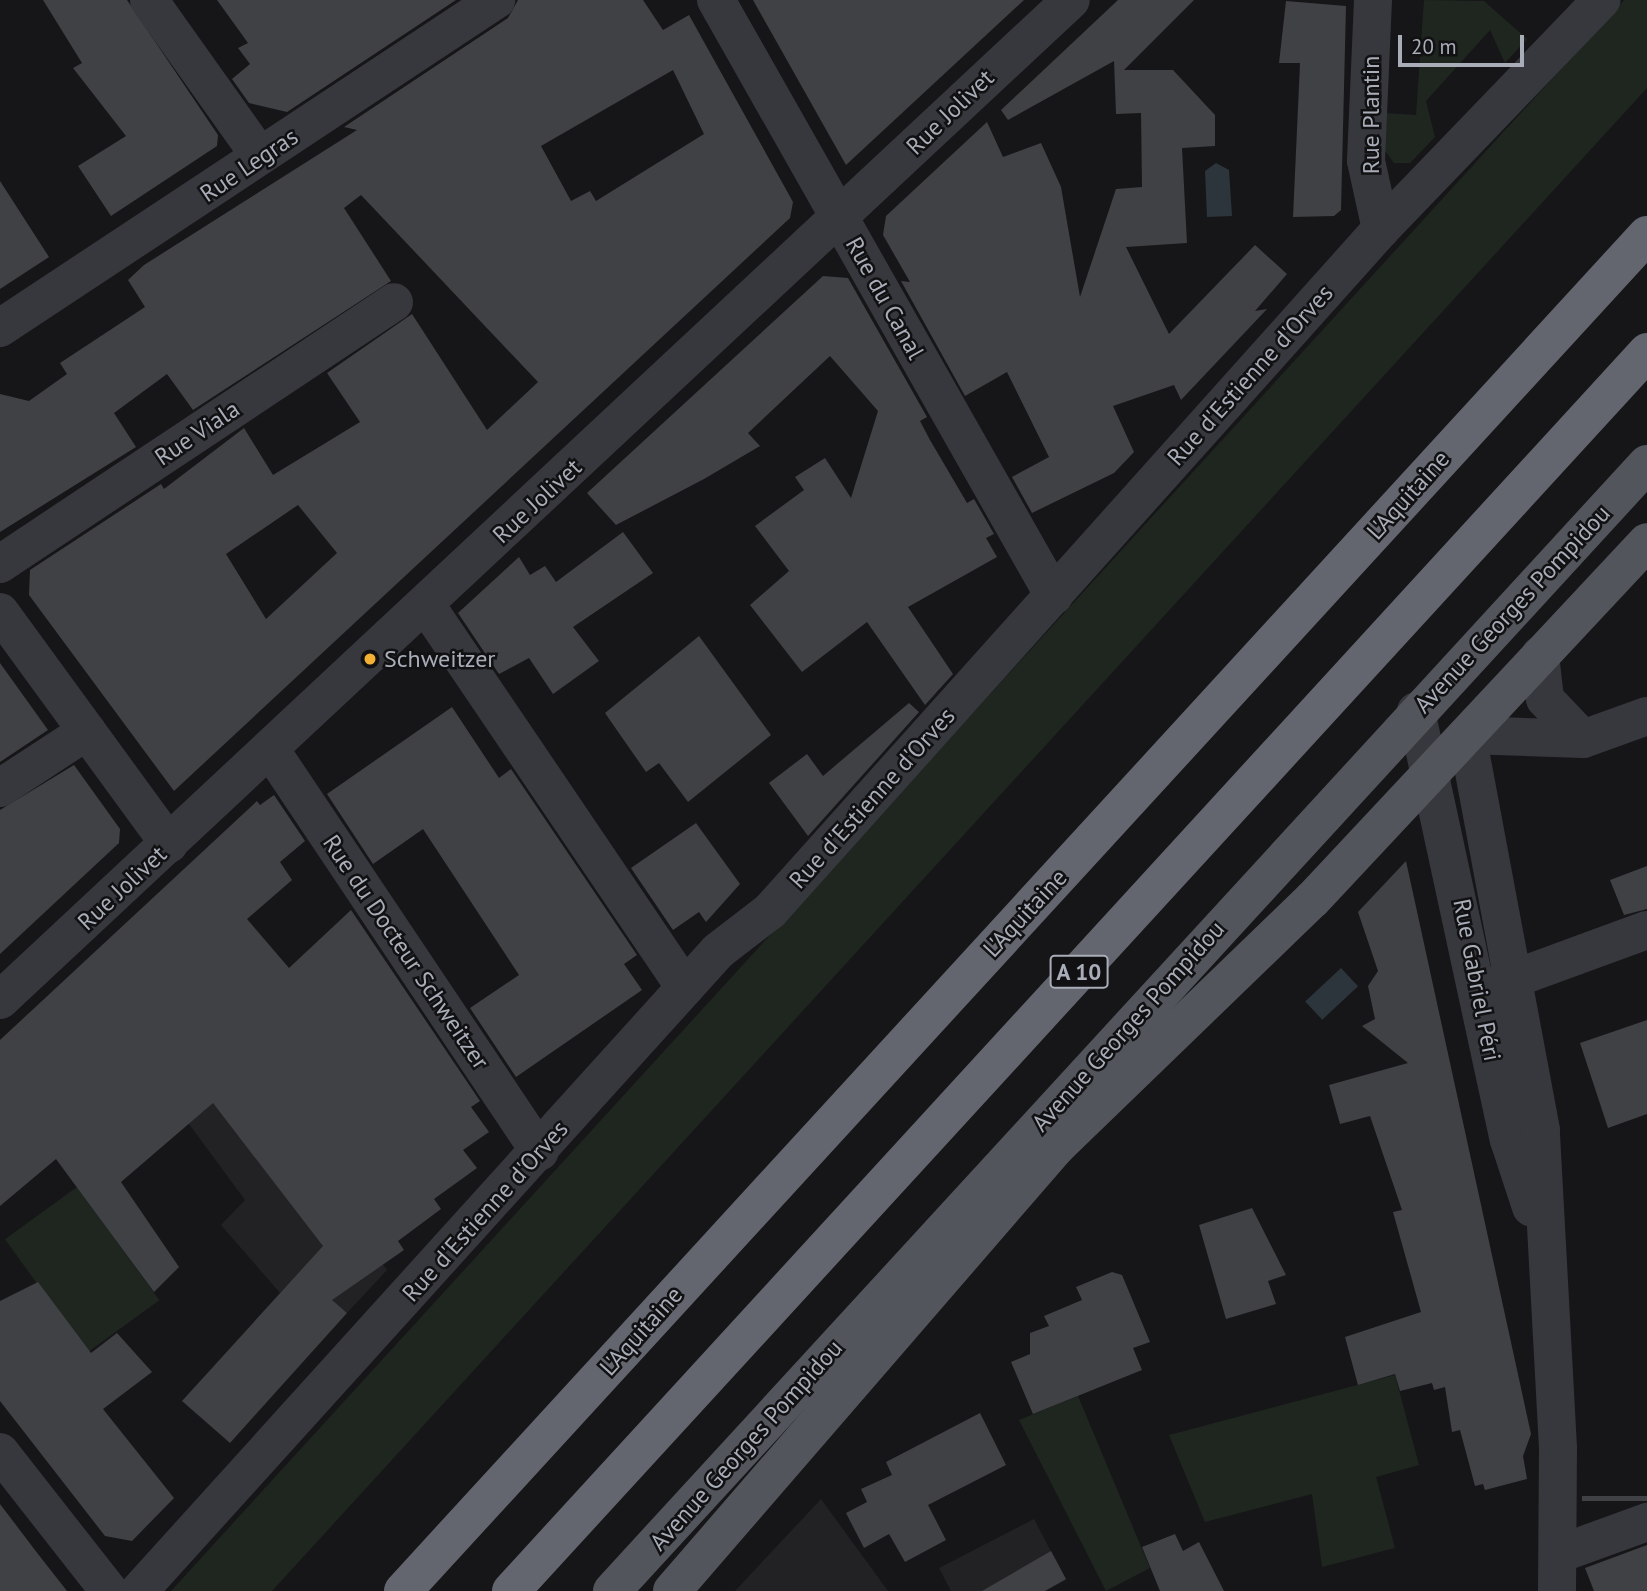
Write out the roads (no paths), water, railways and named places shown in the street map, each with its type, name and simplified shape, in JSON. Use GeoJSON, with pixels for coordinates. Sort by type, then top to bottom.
{"type":"FeatureCollection","features":[{"type":"Feature","properties":{"kind":"highway","name":"L'Aquitaine"},"geometry":{"type":"LineString","coordinates":[[403,1591],[1647,235]]}},
{"type":"Feature","properties":{"kind":"highway","name":"A 10"},"geometry":{"type":"LineString","coordinates":[[511,1591],[1647,352]]}},
{"type":"Feature","properties":{"kind":"main road","name":"Avenue Georges Pompidou"},"geometry":{"type":"LineString","coordinates":[[612,1591],[1416,711],[1647,464]]}},
{"type":"Feature","properties":{"kind":"main road","name":"Avenue Georges Pompidou"},"geometry":{"type":"LineString","coordinates":[[672,1591],[1056,1147],[1245,968],[1434,771],[1647,542]]}},
{"type":"Feature","properties":{"kind":"street"},"geometry":{"type":"LineString","coordinates":[[149,0],[260,156]]}},
{"type":"Feature","properties":{"kind":"street","name":"Rue Legras"},"geometry":{"type":"LineString","coordinates":[[0,328],[496,0]]}},
{"type":"Feature","properties":{"kind":"street","name":"Rue du Canal"},"geometry":{"type":"LineString","coordinates":[[716,0],[1054,596]]}},
{"type":"Feature","properties":{"kind":"street","name":"Rue Plantin"},"geometry":{"type":"LineString","coordinates":[[1373,0],[1366,161],[1381,229]]}},
{"type":"Feature","properties":{"kind":"street","name":"Rue d'Estienne d'Orves"},"geometry":{"type":"LineString","coordinates":[[139,1591],[540,1152],[685,987],[730,939],[770,911],[1381,229],[1601,0]]}},
{"type":"Feature","properties":{"kind":"street","name":"Rue Jolivet"},"geometry":{"type":"LineString","coordinates":[[0,1000],[272,752],[839,218],[1061,4]]}},
{"type":"Feature","properties":{"kind":"street","name":"Rue Viala"},"geometry":{"type":"LineString","coordinates":[[0,564],[394,302]]}},
{"type":"Feature","properties":{"kind":"street"},"geometry":{"type":"LineString","coordinates":[[426,605],[685,987]]}},
{"type":"Feature","properties":{"kind":"street"},"geometry":{"type":"LineString","coordinates":[[0,612],[169,844]]}},
{"type":"Feature","properties":{"kind":"street"},"geometry":{"type":"LineString","coordinates":[[1540,655],[1545,699],[1583,739]]}},
{"type":"Feature","properties":{"kind":"street","name":"Rue Gabriel Péri"},"geometry":{"type":"LineString","coordinates":[[1416,711],[1541,1130],[1558,1573]]}},
{"type":"Feature","properties":{"kind":"street"},"geometry":{"type":"LineString","coordinates":[[1466,735],[1583,739],[1647,716]]}},
{"type":"Feature","properties":{"kind":"street"},"geometry":{"type":"LineString","coordinates":[[0,788],[87,731]]}},
{"type":"Feature","properties":{"kind":"street","name":"Rue Gabriel Péri"},"geometry":{"type":"LineString","coordinates":[[1466,735],[1497,985]]}},
{"type":"Feature","properties":{"kind":"street","name":"Rue du Docteur Schweitzer"},"geometry":{"type":"LineString","coordinates":[[272,752],[540,1152]]}},
{"type":"Feature","properties":{"kind":"street"},"geometry":{"type":"LineString","coordinates":[[1497,985],[1647,930]]}},
{"type":"Feature","properties":{"kind":"street"},"geometry":{"type":"LineString","coordinates":[[0,1452],[109,1591]]}},
{"type":"Feature","properties":{"kind":"street"},"geometry":{"type":"LineString","coordinates":[[1558,1573],[1647,1522]]}},
{"type":"Feature","properties":{"kind":"place","name":"Schweitzer"},"geometry":{"type":"Point","coordinates":[370,659]}}]}
